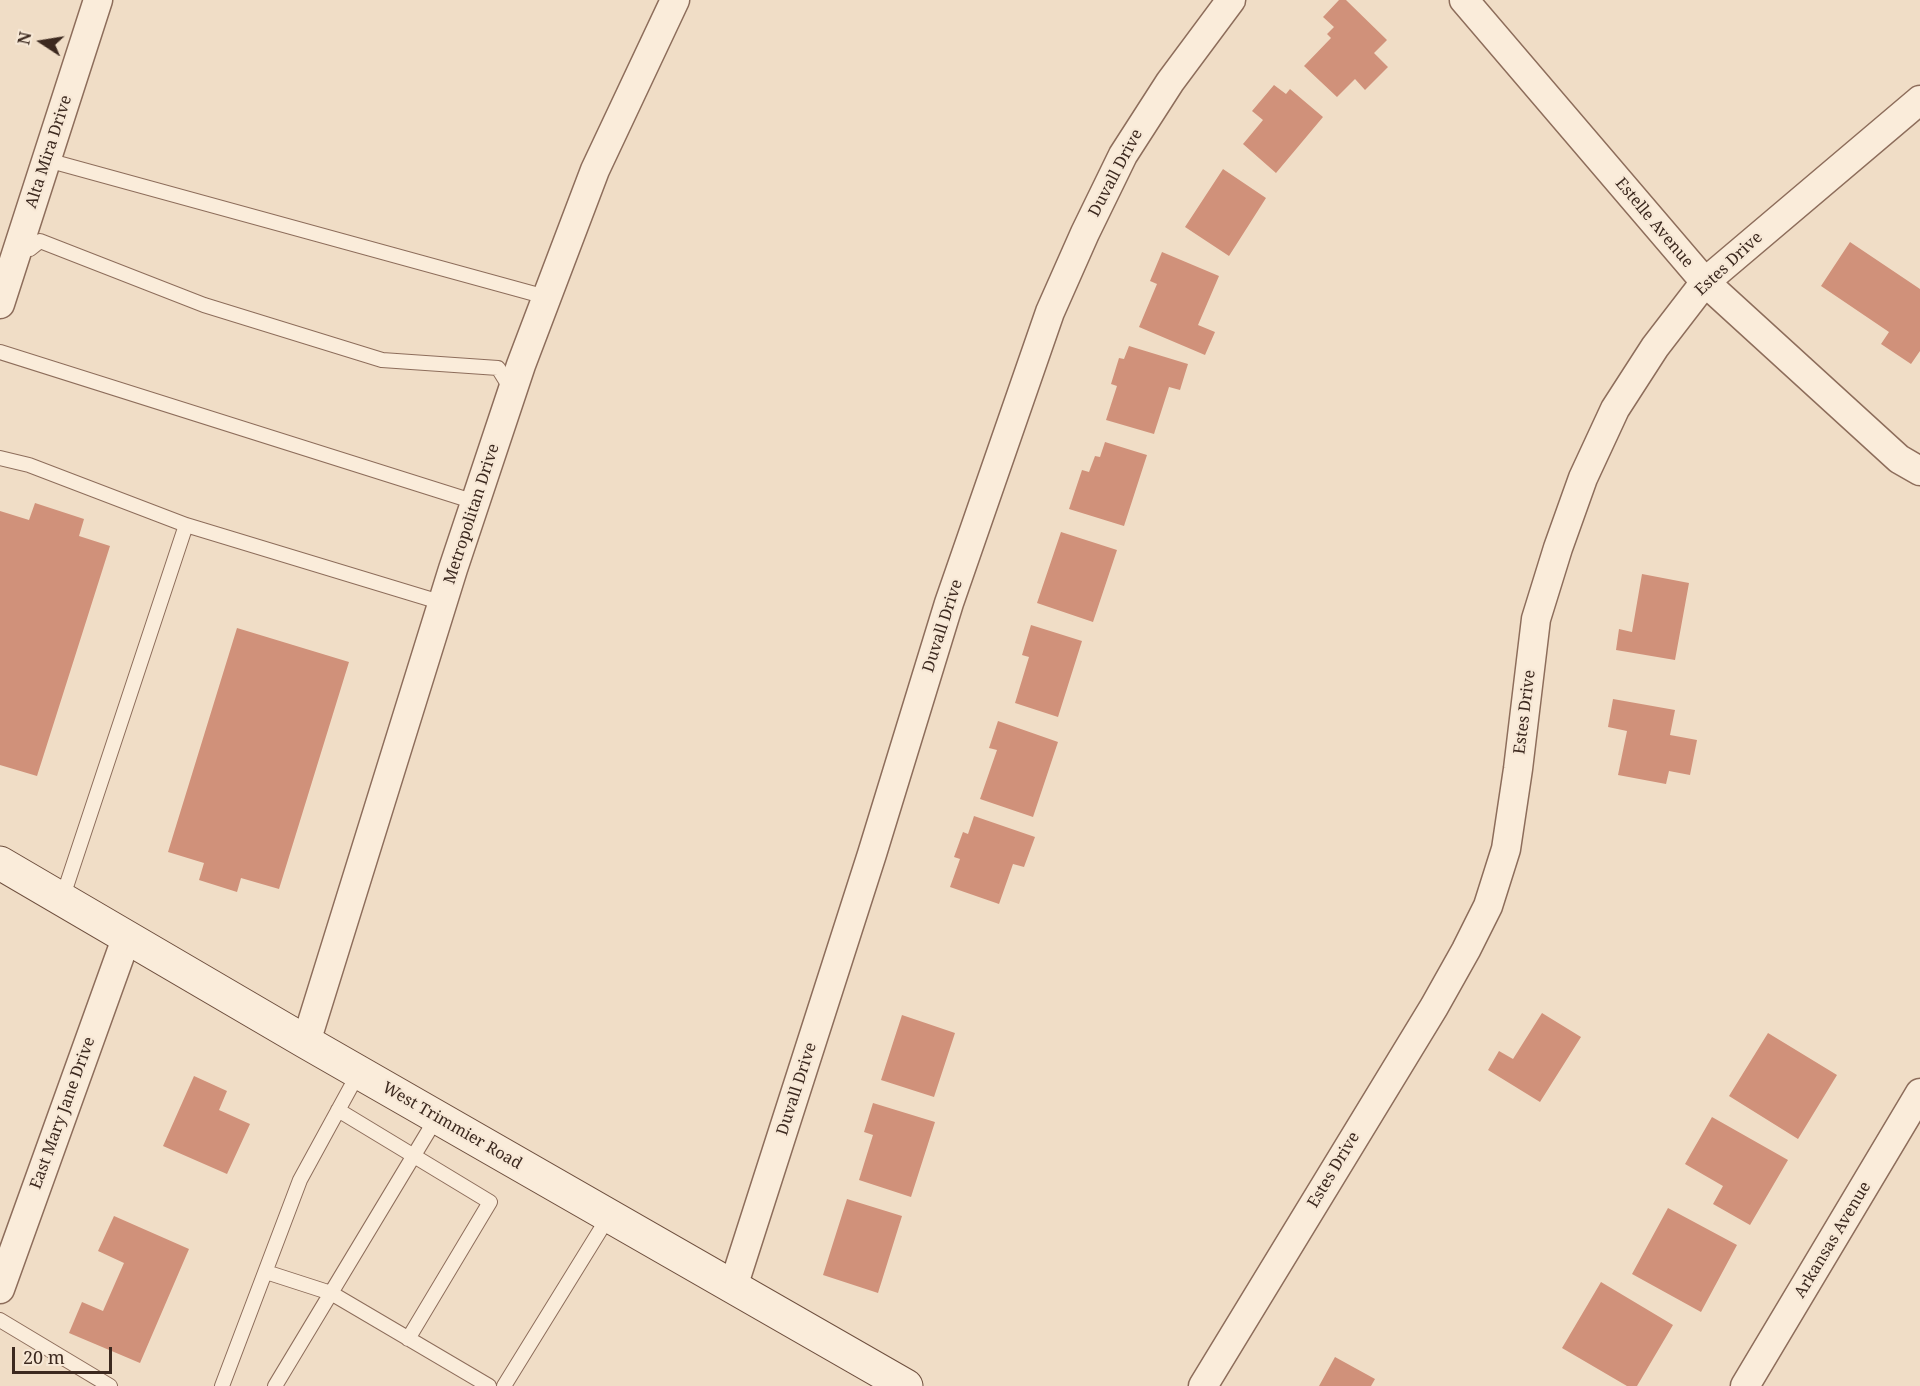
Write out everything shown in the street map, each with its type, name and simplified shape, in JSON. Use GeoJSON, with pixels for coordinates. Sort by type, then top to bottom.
{"type":"FeatureCollection","features":[{"type":"Feature","properties":{"kind":"street","name":"Alta Mira Drive"},"geometry":{"type":"LineString","coordinates":[[0,304],[98,0]]}},
{"type":"Feature","properties":{"kind":"street","name":"Metropolitan Drive"},"geometry":{"type":"LineString","coordinates":[[306,1042],[443,603],[512,391],[595,170],[675,0]]}},
{"type":"Feature","properties":{"kind":"street","name":"Duvall Drive"},"geometry":{"type":"LineString","coordinates":[[733,1287],[949,603],[1050,312],[1123,154],[1170,82],[1231,0]]}},
{"type":"Feature","properties":{"kind":"street","name":"Estelle Avenue"},"geometry":{"type":"LineString","coordinates":[[1464,0],[1705,282],[1899,459],[1920,471]]}},
{"type":"Feature","properties":{"kind":"street","name":"Estes Drive"},"geometry":{"type":"LineString","coordinates":[[1203,1386],[1434,1007],[1488,906],[1506,849],[1536,619],[1583,478],[1615,410],[1655,346],[1705,282],[1920,100]]}},
{"type":"Feature","properties":{"kind":"street","name":"West Trimmier Road"},"geometry":{"type":"LineString","coordinates":[[0,863],[306,1042],[906,1386]]}},
{"type":"Feature","properties":{"kind":"street","name":"East Mary Jane Drive"},"geometry":{"type":"LineString","coordinates":[[0,1289],[127,936]]}},
{"type":"Feature","properties":{"kind":"street","name":"Arkansas Avenue"},"geometry":{"type":"LineString","coordinates":[[1752,1384],[1920,1093]]}},
{"type":"Feature","properties":{"kind":"lane"},"geometry":{"type":"LineString","coordinates":[[47,160],[546,297]]}},
{"type":"Feature","properties":{"kind":"lane"},"geometry":{"type":"LineString","coordinates":[[19,246],[30,249],[40,241],[204,305],[382,360],[498,368],[512,391]]}},
{"type":"Feature","properties":{"kind":"lane"},"geometry":{"type":"LineString","coordinates":[[0,352],[476,502]]}},
{"type":"Feature","properties":{"kind":"lane"},"geometry":{"type":"LineString","coordinates":[[0,458],[29,465],[186,525],[443,603]]}},
{"type":"Feature","properties":{"kind":"lane"},"geometry":{"type":"LineString","coordinates":[[62,899],[186,525]]}},
{"type":"Feature","properties":{"kind":"lane"},"geometry":{"type":"LineString","coordinates":[[222,1386],[300,1180],[359,1072]]}},
{"type":"Feature","properties":{"kind":"lane"},"geometry":{"type":"LineString","coordinates":[[338,1110],[490,1202],[408,1339]]}},
{"type":"Feature","properties":{"kind":"lane"},"geometry":{"type":"LineString","coordinates":[[275,1386],[437,1117]]}},
{"type":"Feature","properties":{"kind":"lane"},"geometry":{"type":"LineString","coordinates":[[504,1386],[609,1216]]}},
{"type":"Feature","properties":{"kind":"lane"},"geometry":{"type":"LineString","coordinates":[[266,1272],[331,1293],[489,1386]]}},
{"type":"Feature","properties":{"kind":"lane"},"geometry":{"type":"LineString","coordinates":[[0,1320],[110,1386]]}},
{"type":"Feature","properties":{"kind":"building"},"geometry":{"type":"Polygon","coordinates":[[[1339,0],[1346,0],[1387,40],[1374,53],[1388,67],[1365,90],[1355,79],[1337,97],[1304,66],[1331,38],[1327,34],[1334,27],[1323,17],[1339,0]]]}},
{"type":"Feature","properties":{"kind":"building"},"geometry":{"type":"Polygon","coordinates":[[[1274,85],[1286,94],[1290,89],[1323,117],[1276,173],[1243,144],[1263,120],[1252,111],[1274,85]]]}},
{"type":"Feature","properties":{"kind":"building"},"geometry":{"type":"Polygon","coordinates":[[[1223,169],[1266,198],[1229,256],[1185,227],[1223,169]]]}},
{"type":"Feature","properties":{"kind":"building"},"geometry":{"type":"Polygon","coordinates":[[[1850,242],[1920,289],[1920,351],[1911,364],[1881,344],[1889,332],[1821,286],[1850,242]]]}},
{"type":"Feature","properties":{"kind":"building"},"geometry":{"type":"Polygon","coordinates":[[[1162,252],[1219,276],[1198,325],[1215,332],[1205,355],[1139,327],[1157,284],[1150,281],[1162,252]]]}},
{"type":"Feature","properties":{"kind":"building"},"geometry":{"type":"Polygon","coordinates":[[[1129,346],[1188,364],[1180,390],[1169,387],[1154,434],[1106,420],[1117,386],[1111,384],[1119,358],[1124,359],[1129,346]]]}},
{"type":"Feature","properties":{"kind":"building"},"geometry":{"type":"Polygon","coordinates":[[[1105,442],[1147,455],[1124,526],[1069,509],[1082,470],[1089,472],[1095,456],[1100,457],[1105,442]]]}},
{"type":"Feature","properties":{"kind":"building"},"geometry":{"type":"Polygon","coordinates":[[[35,503],[84,519],[79,536],[110,546],[37,776],[0,765],[0,511],[29,520],[35,503]]]}},
{"type":"Feature","properties":{"kind":"building"},"geometry":{"type":"Polygon","coordinates":[[[1061,532],[1117,550],[1093,622],[1037,603],[1061,532]]]}},
{"type":"Feature","properties":{"kind":"building"},"geometry":{"type":"Polygon","coordinates":[[[1642,574],[1689,583],[1675,660],[1616,650],[1619,629],[1632,632],[1642,574]]]}},
{"type":"Feature","properties":{"kind":"building"},"geometry":{"type":"Polygon","coordinates":[[[1031,625],[1082,641],[1058,717],[1015,703],[1029,657],[1022,655],[1031,625]]]}},
{"type":"Feature","properties":{"kind":"building"},"geometry":{"type":"Polygon","coordinates":[[[237,628],[349,662],[279,889],[241,878],[237,892],[199,880],[204,863],[168,852],[237,628]]]}},
{"type":"Feature","properties":{"kind":"building"},"geometry":{"type":"Polygon","coordinates":[[[1613,699],[1675,710],[1670,735],[1697,740],[1690,775],[1669,771],[1666,784],[1618,775],[1627,731],[1608,727],[1613,699]]]}},
{"type":"Feature","properties":{"kind":"building"},"geometry":{"type":"Polygon","coordinates":[[[998,721],[1058,742],[1033,817],[980,799],[997,750],[989,748],[998,721]]]}},
{"type":"Feature","properties":{"kind":"building"},"geometry":{"type":"Polygon","coordinates":[[[974,816],[1035,837],[1024,867],[1013,864],[999,904],[950,887],[960,859],[954,857],[963,832],[968,834],[974,816]]]}},
{"type":"Feature","properties":{"kind":"building"},"geometry":{"type":"Polygon","coordinates":[[[1542,1013],[1581,1037],[1540,1102],[1488,1070],[1499,1051],[1513,1059],[1542,1013]]]}},
{"type":"Feature","properties":{"kind":"building"},"geometry":{"type":"Polygon","coordinates":[[[902,1015],[955,1033],[934,1097],[881,1080],[902,1015]]]}},
{"type":"Feature","properties":{"kind":"building"},"geometry":{"type":"Polygon","coordinates":[[[1768,1033],[1837,1075],[1798,1139],[1729,1096],[1768,1033]]]}},
{"type":"Feature","properties":{"kind":"building"},"geometry":{"type":"Polygon","coordinates":[[[194,1076],[227,1091],[219,1110],[250,1124],[227,1174],[163,1146],[194,1076]]]}},
{"type":"Feature","properties":{"kind":"building"},"geometry":{"type":"Polygon","coordinates":[[[873,1103],[935,1122],[911,1197],[859,1180],[873,1135],[864,1132],[873,1103]]]}},
{"type":"Feature","properties":{"kind":"building"},"geometry":{"type":"Polygon","coordinates":[[[1712,1117],[1788,1160],[1750,1225],[1713,1204],[1723,1186],[1685,1164],[1712,1117]]]}},
{"type":"Feature","properties":{"kind":"building"},"geometry":{"type":"Polygon","coordinates":[[[847,1199],[902,1216],[878,1293],[823,1275],[847,1199]]]}},
{"type":"Feature","properties":{"kind":"building"},"geometry":{"type":"Polygon","coordinates":[[[1668,1208],[1737,1245],[1701,1312],[1632,1274],[1668,1208]]]}},
{"type":"Feature","properties":{"kind":"building"},"geometry":{"type":"Polygon","coordinates":[[[114,1216],[189,1249],[140,1363],[69,1333],[82,1302],[103,1311],[124,1263],[98,1251],[114,1216]]]}},
{"type":"Feature","properties":{"kind":"building"},"geometry":{"type":"Polygon","coordinates":[[[1601,1282],[1673,1325],[1637,1386],[1627,1386],[1562,1348],[1601,1282]]]}},
{"type":"Feature","properties":{"kind":"building"},"geometry":{"type":"Polygon","coordinates":[[[1335,1357],[1375,1379],[1371,1386],[1319,1386],[1335,1357]]]}}]}
